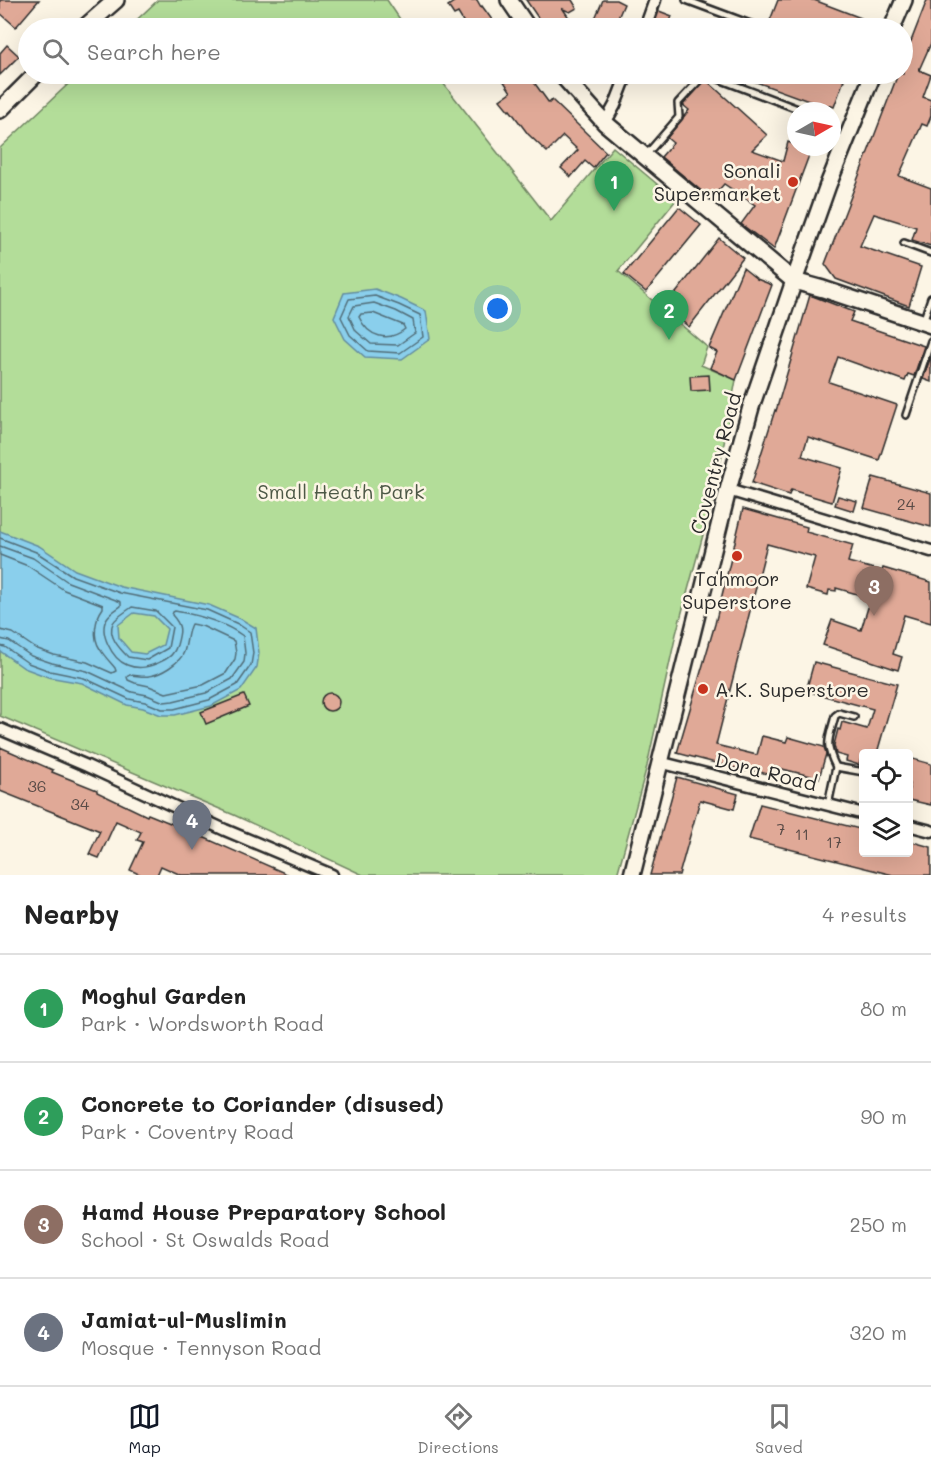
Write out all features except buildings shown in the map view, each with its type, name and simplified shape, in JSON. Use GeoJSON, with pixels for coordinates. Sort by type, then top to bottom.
{"type":"FeatureCollection","features":[{"type":"Feature","properties":{"kind":"street"},"geometry":{"type":"LineString","coordinates":[[95,18],[116,0]]}},
{"type":"Feature","properties":{"kind":"street"},"geometry":{"type":"LineString","coordinates":[[509,0],[521,18]]}},
{"type":"Feature","properties":{"kind":"street"},"geometry":{"type":"LineString","coordinates":[[649,18],[656,0]]}},
{"type":"Feature","properties":{"kind":"street"},"geometry":{"type":"LineString","coordinates":[[896,18],[904,0]]}},
{"type":"Feature","properties":{"kind":"street"},"geometry":{"type":"LineString","coordinates":[[0,110],[26,84]]}},
{"type":"Feature","properties":{"kind":"street"},"geometry":{"type":"LineString","coordinates":[[570,84],[605,123],[794,281],[823,288],[927,324]]}},
{"type":"Feature","properties":{"kind":"street"},"geometry":{"type":"LineString","coordinates":[[605,123],[623,84]]}},
{"type":"Feature","properties":{"kind":"street","name":"Coventry Road"},"geometry":{"type":"LineString","coordinates":[[632,875],[728,490],[751,407],[828,185],[869,84]]}},
{"type":"Feature","properties":{"kind":"street"},"geometry":{"type":"LineString","coordinates":[[728,490],[931,551]]}},
{"type":"Feature","properties":{"kind":"street"},"geometry":{"type":"LineString","coordinates":[[0,729],[87,766],[225,830],[332,875]]}},
{"type":"Feature","properties":{"kind":"street","name":"Dora Road"},"geometry":{"type":"LineString","coordinates":[[660,762],[859,813]]}},
{"type":"Feature","properties":{"kind":"street"},"geometry":{"type":"LineString","coordinates":[[913,826],[931,831]]}},
{"type":"Feature","properties":{"kind":"lane"},"geometry":{"type":"LineString","coordinates":[[686,0],[734,18]]}},
{"type":"Feature","properties":{"kind":"lane"},"geometry":{"type":"LineString","coordinates":[[645,156],[678,117],[678,103],[696,84]]}},
{"type":"Feature","properties":{"kind":"lane"},"geometry":{"type":"LineString","coordinates":[[732,84],[787,105]]}},
{"type":"Feature","properties":{"kind":"lane"},"geometry":{"type":"LineString","coordinates":[[904,243],[931,253]]}},
{"type":"Feature","properties":{"kind":"lane"},"geometry":{"type":"LineString","coordinates":[[927,324],[931,298]]}},
{"type":"Feature","properties":{"kind":"lane"},"geometry":{"type":"LineString","coordinates":[[906,415],[931,341]]}},
{"type":"Feature","properties":{"kind":"lane"},"geometry":{"type":"LineString","coordinates":[[828,805],[836,767],[829,753],[828,742],[835,716],[839,713],[854,717]]}},
{"type":"Feature","properties":{"kind":"lane"},"geometry":{"type":"LineString","coordinates":[[836,767],[859,771]]}},
{"type":"Feature","properties":{"kind":"green space"},"geometry":{"type":"Polygon","coordinates":[[[158,0],[387,0],[399,18],[139,18],[158,0]]]}},
{"type":"Feature","properties":{"kind":"green space","name":"Small Heath Park"},"geometry":{"type":"Polygon","coordinates":[[[68,84],[444,84],[551,221],[613,147],[676,200],[618,271],[707,347],[701,365],[736,380],[715,491],[676,634],[647,766],[617,875],[363,875],[234,815],[0,716],[0,148],[68,84]]]}},
{"type":"Feature","properties":{"kind":"water"},"geometry":{"type":"Polygon","coordinates":[[[375,289],[426,311],[430,339],[402,359],[365,357],[345,339],[334,317],[344,293],[375,289]]]}},
{"type":"Feature","properties":{"kind":"water"},"geometry":{"type":"Polygon","coordinates":[[[0,531],[39,546],[75,570],[121,587],[209,605],[241,619],[256,628],[259,653],[257,667],[241,690],[211,706],[175,715],[161,715],[127,705],[82,683],[48,677],[24,668],[0,651],[0,531]],[[134,613],[118,625],[119,638],[131,652],[145,654],[163,645],[167,629],[154,616],[134,613]]]}},
{"type":"Feature","properties":{"kind":"place","name":"Sonali Supermarket"},"geometry":{"type":"Point","coordinates":[793,182]}},
{"type":"Feature","properties":{"kind":"place","name":"Moghul Garden"},"geometry":{"type":"Point","coordinates":[614,211]}},
{"type":"Feature","properties":{"kind":"place","name":"Concrete to Coriander (disused)"},"geometry":{"type":"Point","coordinates":[669,340]}},
{"type":"Feature","properties":{"kind":"place","name":"Tahmoor Superstore"},"geometry":{"type":"Point","coordinates":[737,556]}},
{"type":"Feature","properties":{"kind":"place","name":"Hamd House Preparatory School"},"geometry":{"type":"Point","coordinates":[874,616]}},
{"type":"Feature","properties":{"kind":"place","name":"A.K. Superstore"},"geometry":{"type":"Point","coordinates":[703,689]}},
{"type":"Feature","properties":{"kind":"place","name":"Jamiat-ul-Muslimin"},"geometry":{"type":"Point","coordinates":[192,850]}}]}
